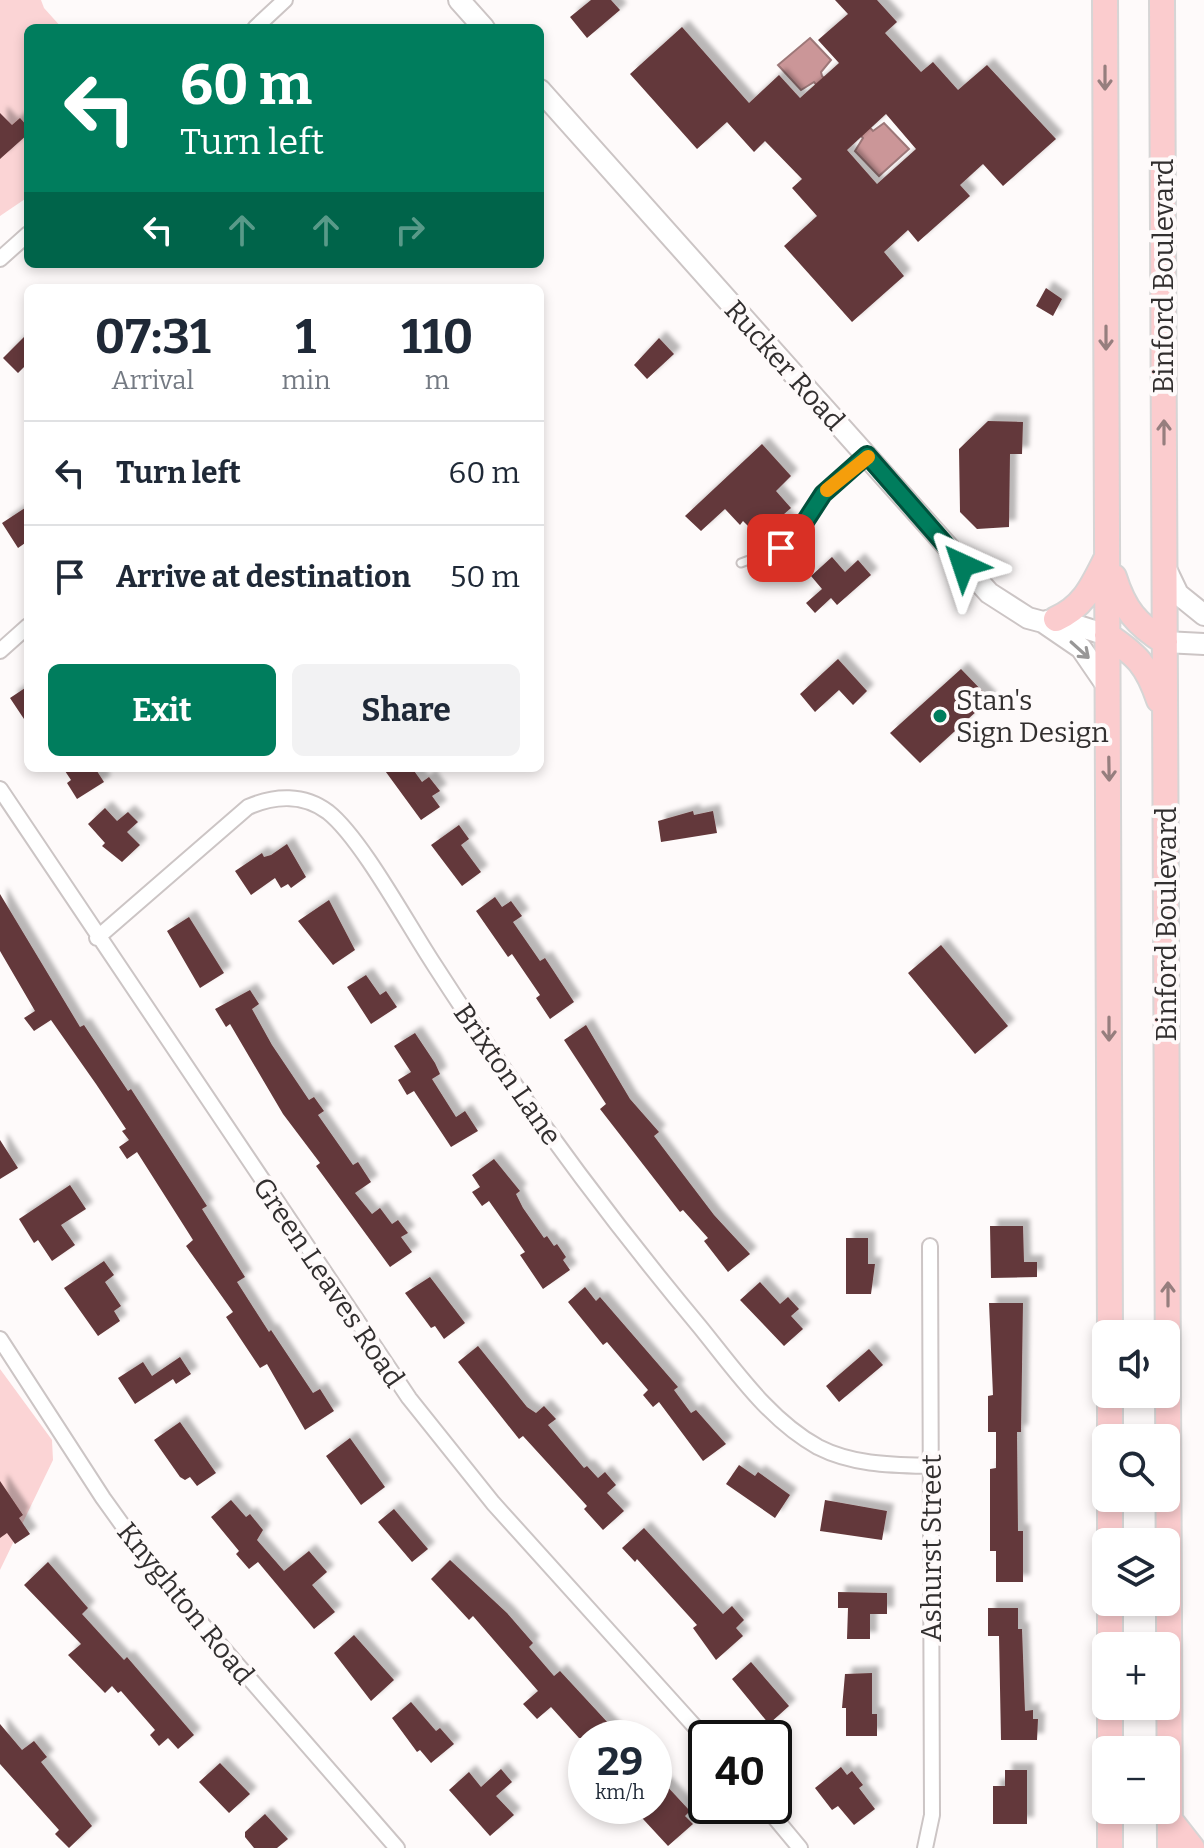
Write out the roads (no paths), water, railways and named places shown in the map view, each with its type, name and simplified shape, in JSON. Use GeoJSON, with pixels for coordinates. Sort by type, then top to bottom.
{"type":"FeatureCollection","features":[{"type":"Feature","properties":{"kind":"main road","name":"Binford Boulevard"},"geometry":{"type":"LineString","coordinates":[[1105,0],[1110,1320]]}},
{"type":"Feature","properties":{"kind":"main road","name":"Binford Boulevard"},"geometry":{"type":"LineString","coordinates":[[1162,0],[1170,1736]]}},
{"type":"Feature","properties":{"kind":"main road"},"geometry":{"type":"LineString","coordinates":[[1050,621],[1078,608],[1107,556]]}},
{"type":"Feature","properties":{"kind":"main road"},"geometry":{"type":"LineString","coordinates":[[1107,556],[1123,606],[1140,626],[1165,642]]}},
{"type":"Feature","properties":{"kind":"main road"},"geometry":{"type":"LineString","coordinates":[[1107,635],[1132,651],[1149,670],[1164,713]]}},
{"type":"Feature","properties":{"kind":"main road"},"geometry":{"type":"LineString","coordinates":[[1110,1824],[1110,1848]]}},
{"type":"Feature","properties":{"kind":"main road","name":"Binford Boulevard"},"geometry":{"type":"LineString","coordinates":[[1170,1824],[1170,1848]]}},
{"type":"Feature","properties":{"kind":"main road"},"geometry":{"type":"LineString","coordinates":[[1173,1824],[1192,1848]]}},
{"type":"Feature","properties":{"kind":"street"},"geometry":{"type":"LineString","coordinates":[[259,24],[285,0]]}},
{"type":"Feature","properties":{"kind":"street"},"geometry":{"type":"LineString","coordinates":[[459,0],[480,24]]}},
{"type":"Feature","properties":{"kind":"street","name":"Rucker Road"},"geometry":{"type":"LineString","coordinates":[[544,94],[989,593],[1017,614],[1107,635]]}},
{"type":"Feature","properties":{"kind":"street"},"geometry":{"type":"LineString","coordinates":[[0,259],[24,238]]}},
{"type":"Feature","properties":{"kind":"street"},"geometry":{"type":"LineString","coordinates":[[1164,565],[1178,594],[1204,615]]}},
{"type":"Feature","properties":{"kind":"street","name":"Rucker Road"},"geometry":{"type":"LineString","coordinates":[[1050,621],[1081,648],[1107,686]]}},
{"type":"Feature","properties":{"kind":"street"},"geometry":{"type":"LineString","coordinates":[[0,651],[24,630]]}},
{"type":"Feature","properties":{"kind":"street"},"geometry":{"type":"LineString","coordinates":[[1165,642],[1204,644]]}},
{"type":"Feature","properties":{"kind":"street","name":"Green Leaves Road"},"geometry":{"type":"LineString","coordinates":[[0,789],[97,938],[416,1408],[493,1503],[689,1720]]}},
{"type":"Feature","properties":{"kind":"street","name":"Brixton Lane"},"geometry":{"type":"LineString","coordinates":[[97,938],[248,807],[263,800],[287,798],[325,810],[357,847],[551,1138],[635,1248],[758,1397],[799,1434],[846,1458],[931,1466]]}},
{"type":"Feature","properties":{"kind":"street","name":"Ashurst Street"},"geometry":{"type":"LineString","coordinates":[[925,1848],[932,1815],[930,1246]]}},
{"type":"Feature","properties":{"kind":"street","name":"Knyghton Road"},"geometry":{"type":"LineString","coordinates":[[0,1339],[103,1498],[154,1569],[397,1848]]}},
{"type":"Feature","properties":{"kind":"street"},"geometry":{"type":"LineString","coordinates":[[780,1824],[800,1848]]}},
{"type":"Feature","properties":{"kind":"lane"},"geometry":{"type":"LineString","coordinates":[[741,563],[781,548],[799,531],[823,494],[867,455]]}},
{"type":"Feature","properties":{"kind":"place","name":"Stan's Sign Design"},"geometry":{"type":"Point","coordinates":[940,716]}}]}
